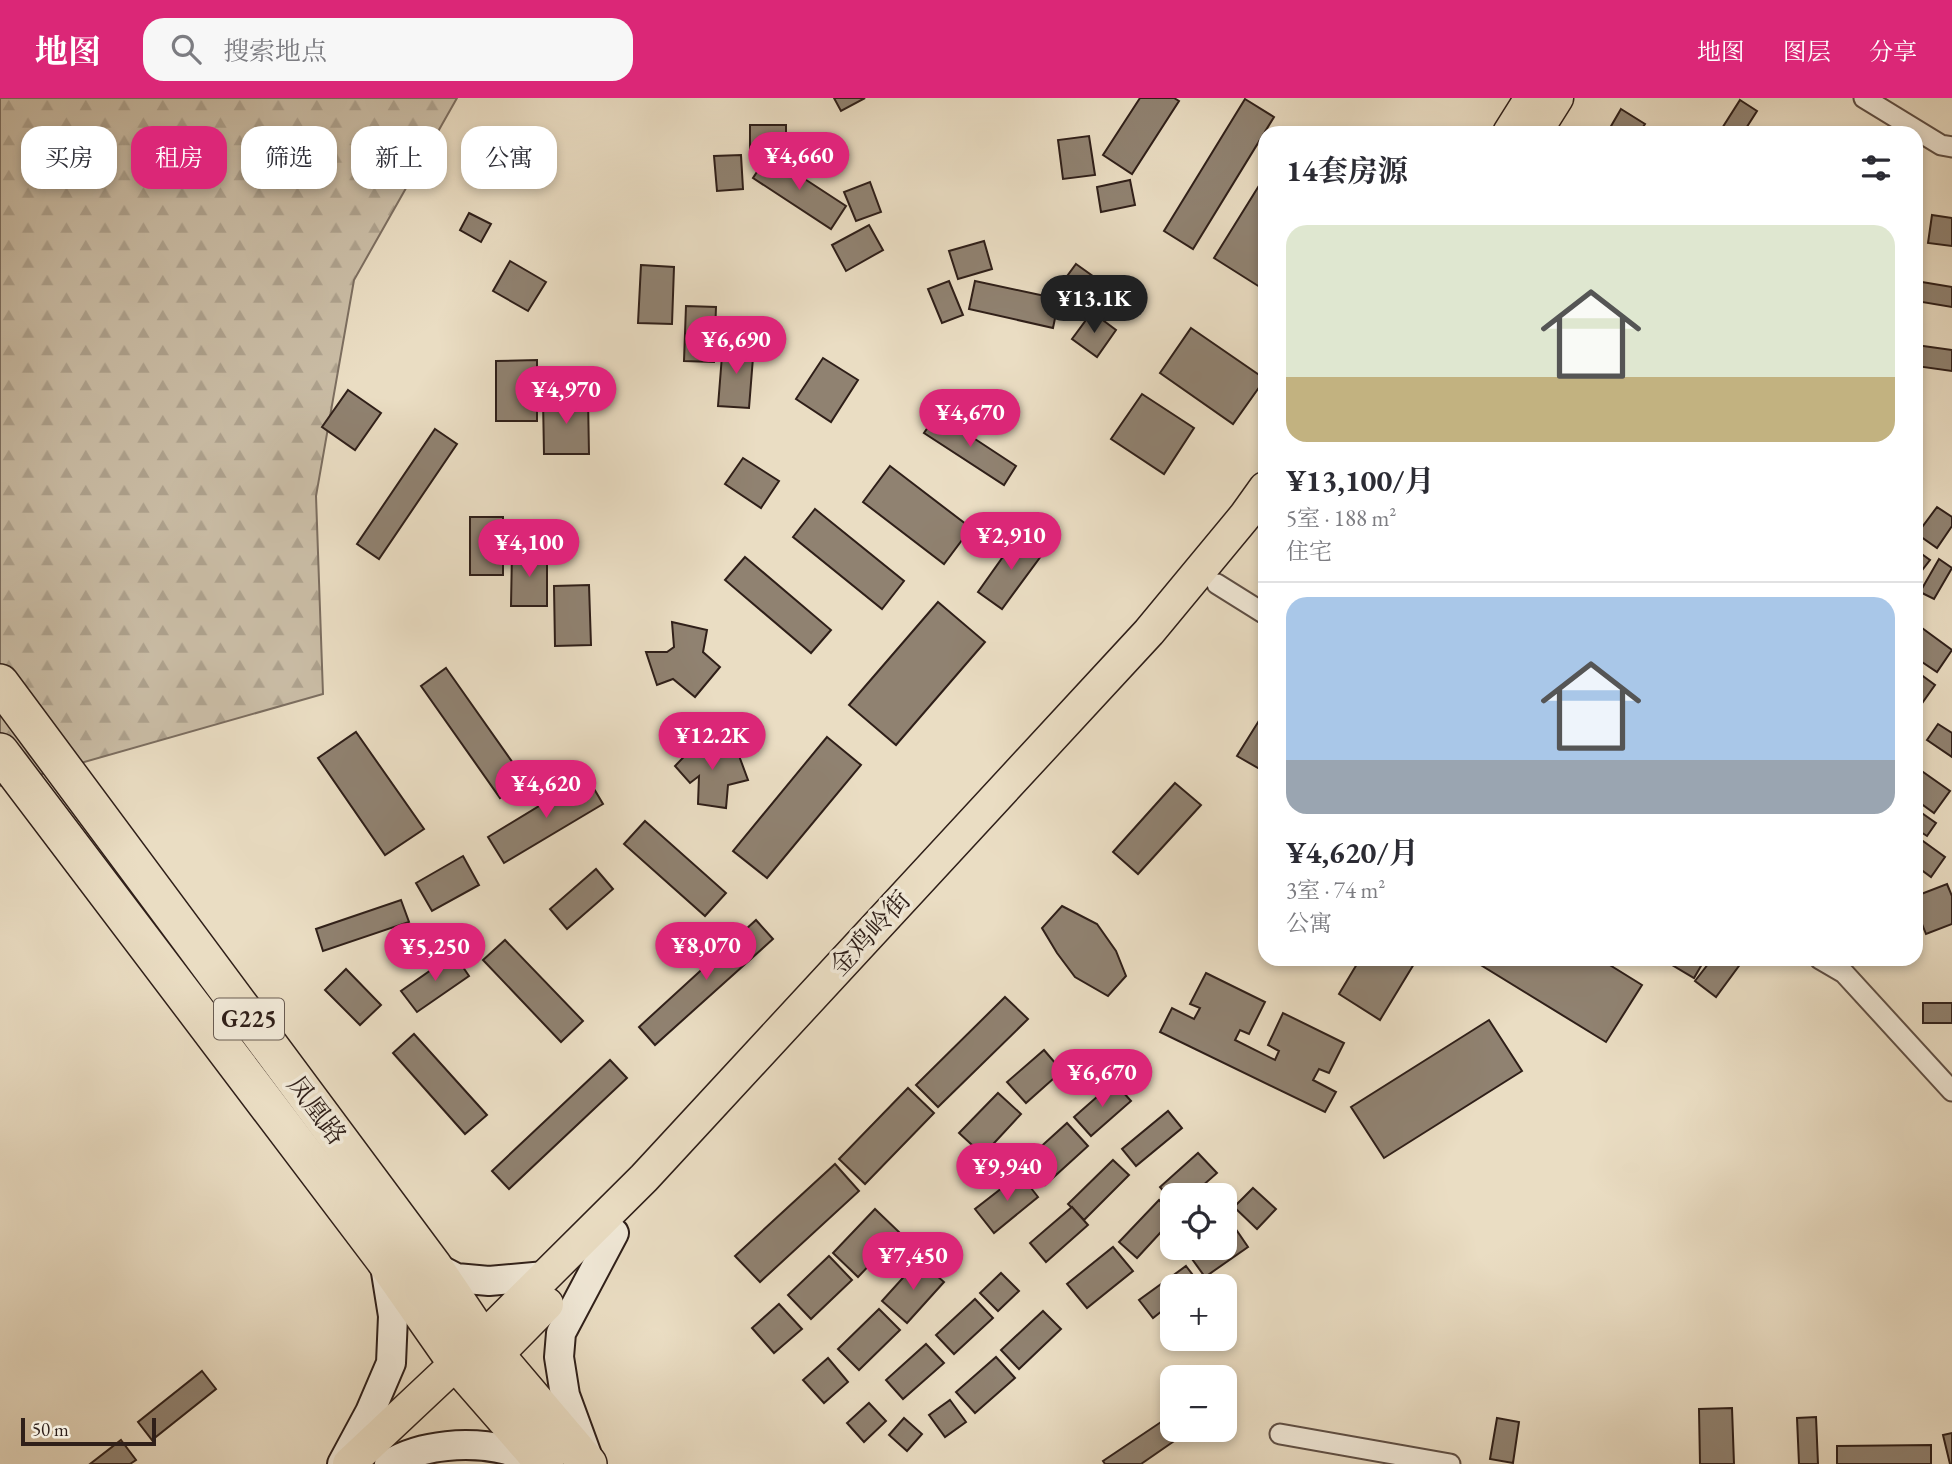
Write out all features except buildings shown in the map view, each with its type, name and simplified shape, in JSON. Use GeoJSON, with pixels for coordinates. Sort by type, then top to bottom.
{"type":"FeatureCollection","features":[{"type":"Feature","properties":{"kind":"highway","name":"凤凰路"},"geometry":{"type":"LineString","coordinates":[[0,683],[433,1266],[476,1360],[545,1464]]}},
{"type":"Feature","properties":{"kind":"highway","name":"凤凰路"},"geometry":{"type":"LineString","coordinates":[[0,752],[384,1259],[476,1360],[589,1464]]}},
{"type":"Feature","properties":{"kind":"main road"},"geometry":{"type":"LineString","coordinates":[[1513,126],[1531,98]]}},
{"type":"Feature","properties":{"kind":"main road"},"geometry":{"type":"LineString","coordinates":[[1539,126],[1557,98]]}},
{"type":"Feature","properties":{"kind":"main road","name":"金鸡岭街"},"geometry":{"type":"LineString","coordinates":[[476,1360],[545,1276],[644,1178],[1149,632],[1258,498]]}},
{"type":"Feature","properties":{"kind":"main road","name":"金鸡岭街"},"geometry":{"type":"LineString","coordinates":[[476,1360],[614,1233],[1216,584],[1258,527]]}},
{"type":"Feature","properties":{"kind":"main road"},"geometry":{"type":"LineString","coordinates":[[589,1464],[565,1395],[559,1357],[561,1333],[614,1233]]}},
{"type":"Feature","properties":{"kind":"main road"},"geometry":{"type":"LineString","coordinates":[[342,1464],[370,1412],[391,1363],[393,1316],[384,1259]]}},
{"type":"Feature","properties":{"kind":"main road"},"geometry":{"type":"LineString","coordinates":[[433,1266],[456,1278],[489,1281],[545,1276]]}},
{"type":"Feature","properties":{"kind":"main road"},"geometry":{"type":"LineString","coordinates":[[349,1464],[476,1360]]}},
{"type":"Feature","properties":{"kind":"main road"},"geometry":{"type":"LineString","coordinates":[[376,1464],[476,1360]]}},
{"type":"Feature","properties":{"kind":"main road"},"geometry":{"type":"LineString","coordinates":[[389,1464],[406,1453],[476,1446],[509,1450],[538,1464]]}},
{"type":"Feature","properties":{"kind":"street"},"geometry":{"type":"LineString","coordinates":[[1864,98],[1910,126]]}},
{"type":"Feature","properties":{"kind":"street"},"geometry":{"type":"LineString","coordinates":[[1923,134],[1941,145],[1952,147]]}},
{"type":"Feature","properties":{"kind":"street"},"geometry":{"type":"LineString","coordinates":[[1216,584],[1258,610]]}},
{"type":"Feature","properties":{"kind":"street"},"geometry":{"type":"LineString","coordinates":[[1832,966],[1843,973],[1952,1091]]}},
{"type":"Feature","properties":{"kind":"street"},"geometry":{"type":"LineString","coordinates":[[1280,1434],[1450,1464]]}},
{"type":"Feature","properties":{"kind":"green space"},"geometry":{"type":"Polygon","coordinates":[[[0,98],[457,98],[441,126],[351,126],[351,189],[406,189],[354,280],[316,496],[323,694],[0,786],[0,98]]]}}]}
